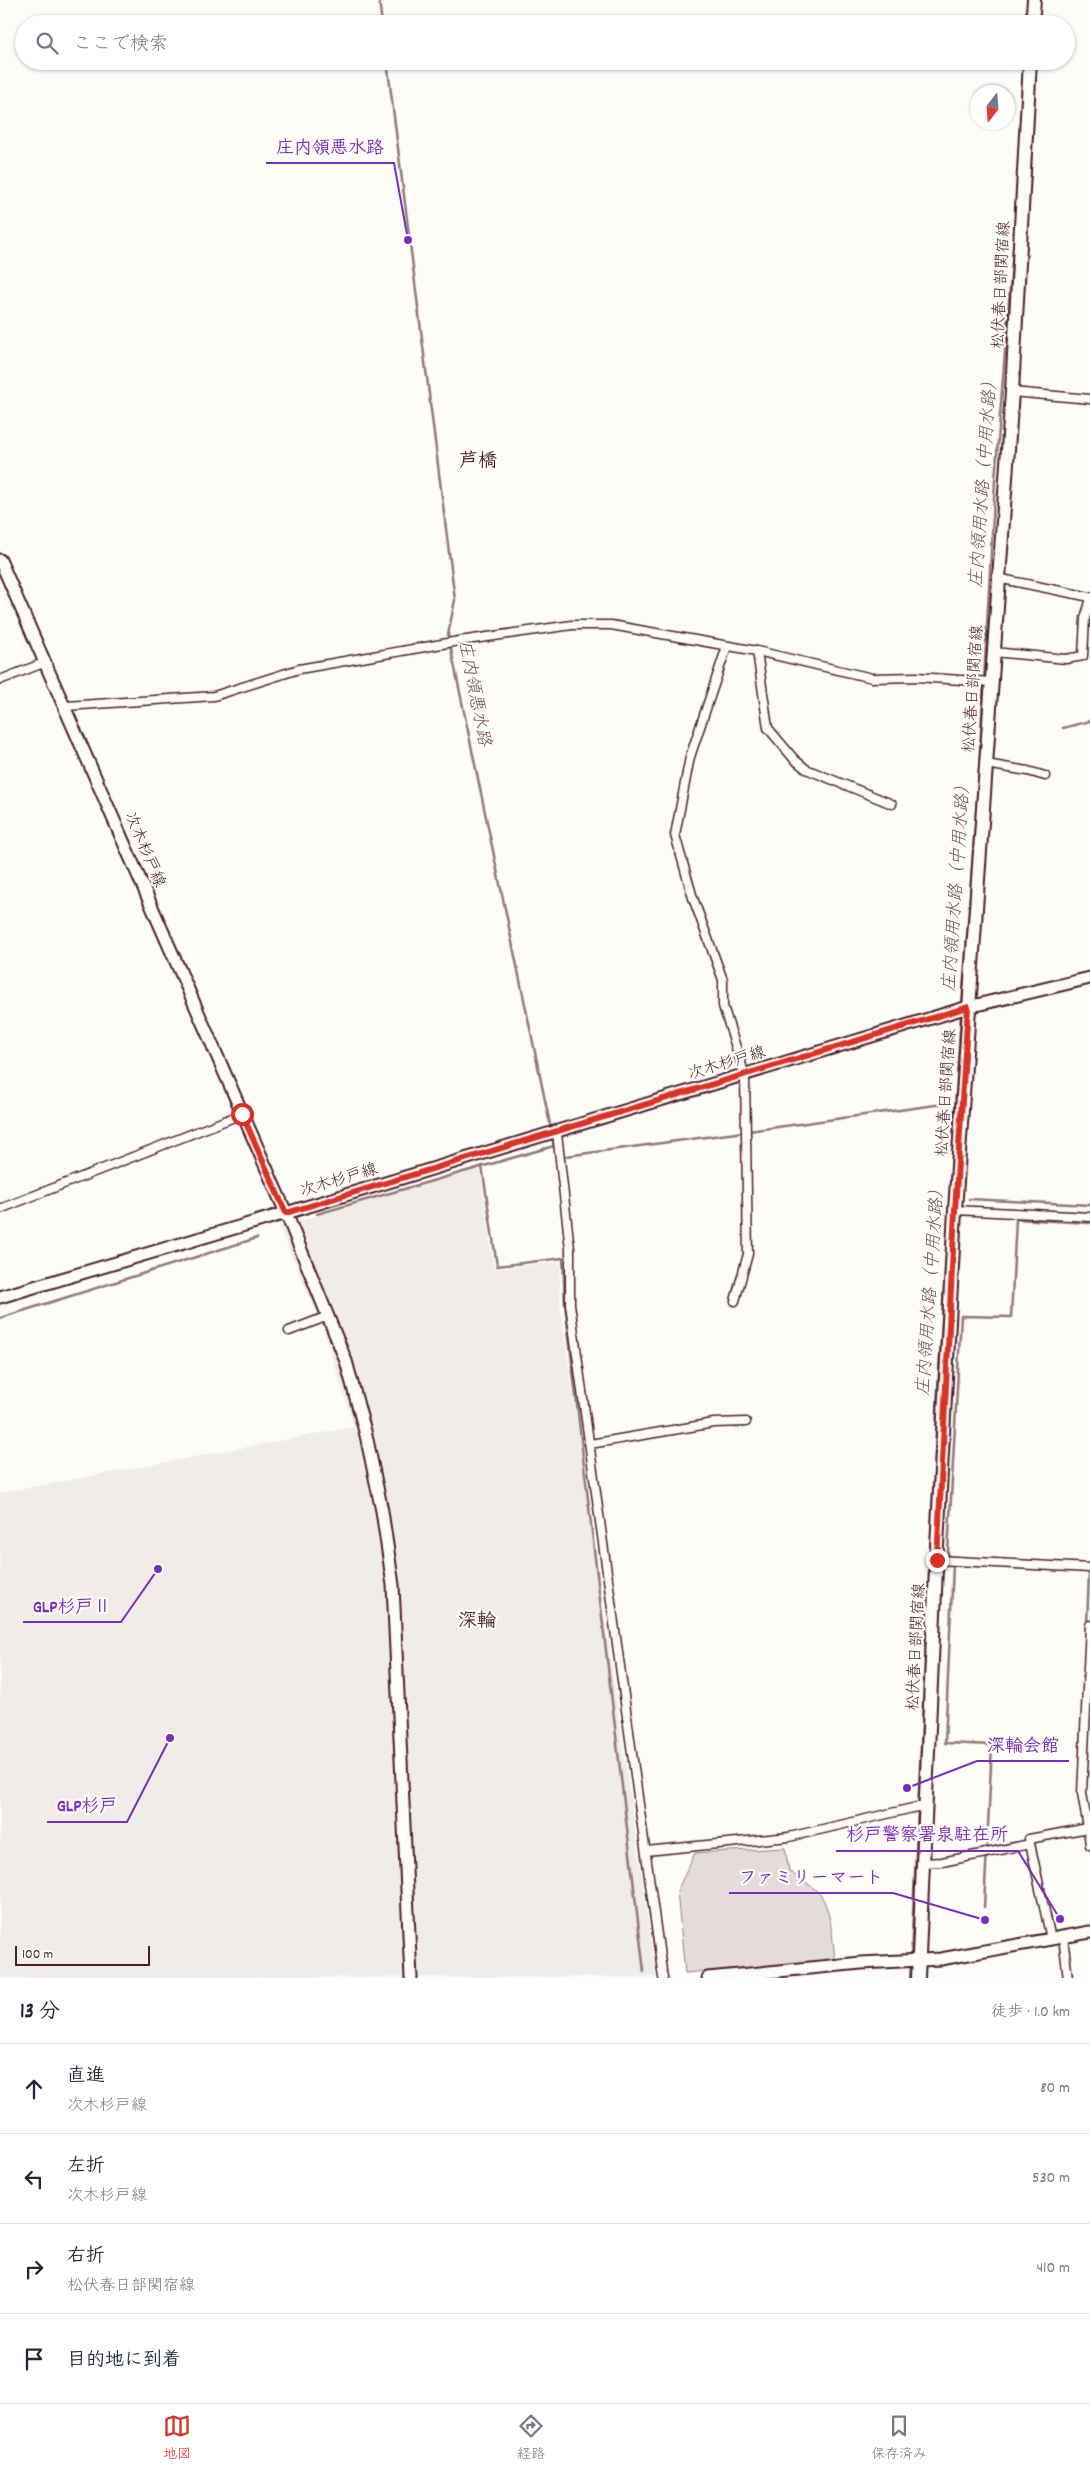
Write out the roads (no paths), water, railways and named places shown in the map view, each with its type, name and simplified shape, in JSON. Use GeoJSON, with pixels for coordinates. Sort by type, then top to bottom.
{"type":"FeatureCollection","features":[{"type":"Feature","properties":{"kind":"main road"},"geometry":{"type":"LineString","coordinates":[[1033,15],[1034,0]]}},
{"type":"Feature","properties":{"kind":"main road","name":"松伏春日部関宿線"},"geometry":{"type":"LineString","coordinates":[[918,1978],[955,1210],[994,652],[997,578],[1012,392],[1030,70]]}},
{"type":"Feature","properties":{"kind":"main road","name":"次木杉戸線"},"geometry":{"type":"LineString","coordinates":[[0,560],[66,706],[128,854],[286,1213],[557,1133],[968,1007],[1090,978]]}},
{"type":"Feature","properties":{"kind":"main road"},"geometry":{"type":"LineString","coordinates":[[0,1298],[286,1213],[346,1361],[366,1434],[382,1511],[393,1585],[411,1978]]}},
{"type":"Feature","properties":{"kind":"main road"},"geometry":{"type":"LineString","coordinates":[[708,1978],[861,1963],[941,1959],[1090,1932]]}},
{"type":"Feature","properties":{"kind":"street"},"geometry":{"type":"LineString","coordinates":[[1012,392],[1090,398]]}},
{"type":"Feature","properties":{"kind":"street"},"geometry":{"type":"LineString","coordinates":[[997,578],[1090,597]]}},
{"type":"Feature","properties":{"kind":"street"},"geometry":{"type":"LineString","coordinates":[[994,652],[1066,659],[1083,656],[1085,618],[1090,602]]}},
{"type":"Feature","properties":{"kind":"street"},"geometry":{"type":"LineString","coordinates":[[66,706],[132,700],[200,699],[299,669],[459,641],[572,625],[611,625],[756,651],[872,678],[916,677],[992,682]]}},
{"type":"Feature","properties":{"kind":"street"},"geometry":{"type":"LineString","coordinates":[[727,646],[690,757],[675,835],[693,898],[723,980],[724,1006],[745,1076],[748,1254],[735,1301]]}},
{"type":"Feature","properties":{"kind":"street"},"geometry":{"type":"LineString","coordinates":[[756,651],[768,728],[794,759],[806,769],[892,804]]}},
{"type":"Feature","properties":{"kind":"street"},"geometry":{"type":"LineString","coordinates":[[0,680],[46,662]]}},
{"type":"Feature","properties":{"kind":"street"},"geometry":{"type":"LineString","coordinates":[[986,764],[1028,771],[1045,776]]}},
{"type":"Feature","properties":{"kind":"street"},"geometry":{"type":"LineString","coordinates":[[0,1208],[242,1114]]}},
{"type":"Feature","properties":{"kind":"street"},"geometry":{"type":"LineString","coordinates":[[557,1133],[570,1249],[570,1304],[663,1978]]}},
{"type":"Feature","properties":{"kind":"street"},"geometry":{"type":"LineString","coordinates":[[955,1210],[1090,1217]]}},
{"type":"Feature","properties":{"kind":"street"},"geometry":{"type":"LineString","coordinates":[[289,1331],[328,1316]]}},
{"type":"Feature","properties":{"kind":"street"},"geometry":{"type":"LineString","coordinates":[[590,1444],[714,1423],[746,1422]]}},
{"type":"Feature","properties":{"kind":"street"},"geometry":{"type":"LineString","coordinates":[[937,1560],[1090,1568]]}},
{"type":"Feature","properties":{"kind":"street"},"geometry":{"type":"LineString","coordinates":[[1090,1625],[1082,1793],[1090,1845]]}},
{"type":"Feature","properties":{"kind":"street"},"geometry":{"type":"LineString","coordinates":[[646,1851],[789,1837],[917,1806],[926,1807]]}},
{"type":"Feature","properties":{"kind":"street"},"geometry":{"type":"LineString","coordinates":[[1068,1978],[1029,1838],[1088,1828]]}},
{"type":"Feature","properties":{"kind":"street"},"geometry":{"type":"LineString","coordinates":[[923,1863],[942,1862],[1030,1844]]}},
{"type":"Feature","properties":{"kind":"waterway","name":"庄内領悪水路"},"geometry":{"type":"LineString","coordinates":[[379,0],[381,15]]}},
{"type":"Feature","properties":{"kind":"waterway","name":"庄内領悪水路"},"geometry":{"type":"LineString","coordinates":[[388,70],[455,600],[448,635],[551,1129]]}},
{"type":"Feature","properties":{"kind":"waterway","name":"庄内領用水路（中用水路）"},"geometry":{"type":"LineString","coordinates":[[962,1005],[979,770],[995,480],[1014,237]]}},
{"type":"Feature","properties":{"kind":"waterway"},"geometry":{"type":"LineString","coordinates":[[1063,728],[1090,721]]}},
{"type":"Feature","properties":{"kind":"waterway","name":"庄内領用水路（中用水路）"},"geometry":{"type":"LineString","coordinates":[[911,1956],[939,1369],[961,1013]]}},
{"type":"Feature","properties":{"kind":"waterway"},"geometry":{"type":"LineString","coordinates":[[749,1131],[950,1103]]}},
{"type":"Feature","properties":{"kind":"waterway"},"geometry":{"type":"LineString","coordinates":[[566,1156],[743,1132]]}},
{"type":"Feature","properties":{"kind":"waterway"},"geometry":{"type":"LineString","coordinates":[[317,1214],[554,1146],[552,1137]]}},
{"type":"Feature","properties":{"kind":"waterway"},"geometry":{"type":"LineString","coordinates":[[482,1166],[497,1266],[563,1258],[565,1304],[644,1972]]}},
{"type":"Feature","properties":{"kind":"waterway"},"geometry":{"type":"LineString","coordinates":[[969,1199],[1090,1205]]}},
{"type":"Feature","properties":{"kind":"waterway"},"geometry":{"type":"LineString","coordinates":[[984,1907],[992,1745],[945,1743],[953,1565],[948,1553],[961,1316],[1011,1317],[1016,1219],[1090,1223]]}},
{"type":"Feature","properties":{"kind":"waterway"},"geometry":{"type":"LineString","coordinates":[[0,1318],[257,1238]]}},
{"type":"Feature","properties":{"kind":"waterway"},"geometry":{"type":"LineString","coordinates":[[1087,1625],[1089,1572]]}},
{"type":"Feature","properties":{"kind":"waterway","name":"庄内領用水路（中用水路）"},"geometry":{"type":"LineString","coordinates":[[910,1978],[911,1964]]}},
{"type":"Feature","properties":{"kind":"place","name":"庄内領悪水路"},"geometry":{"type":"Point","coordinates":[408,240]}},
{"type":"Feature","properties":{"kind":"place","name":"GLP杉戸Ⅱ"},"geometry":{"type":"Point","coordinates":[158,1569]}},
{"type":"Feature","properties":{"kind":"place","name":"GLP杉戸"},"geometry":{"type":"Point","coordinates":[170,1738]}},
{"type":"Feature","properties":{"kind":"place","name":"深輪会館"},"geometry":{"type":"Point","coordinates":[907,1788]}},
{"type":"Feature","properties":{"kind":"place","name":"杉戸警察署泉駐在所"},"geometry":{"type":"Point","coordinates":[1060,1919]}},
{"type":"Feature","properties":{"kind":"place","name":"ファミリーマート"},"geometry":{"type":"Point","coordinates":[985,1920]}},
{"type":"Feature","properties":{"kind":"district","name":"芦橋"},"geometry":{"type":"Point","coordinates":[478,462]}},
{"type":"Feature","properties":{"kind":"district","name":"深輪"},"geometry":{"type":"Point","coordinates":[477,1622]}}]}
